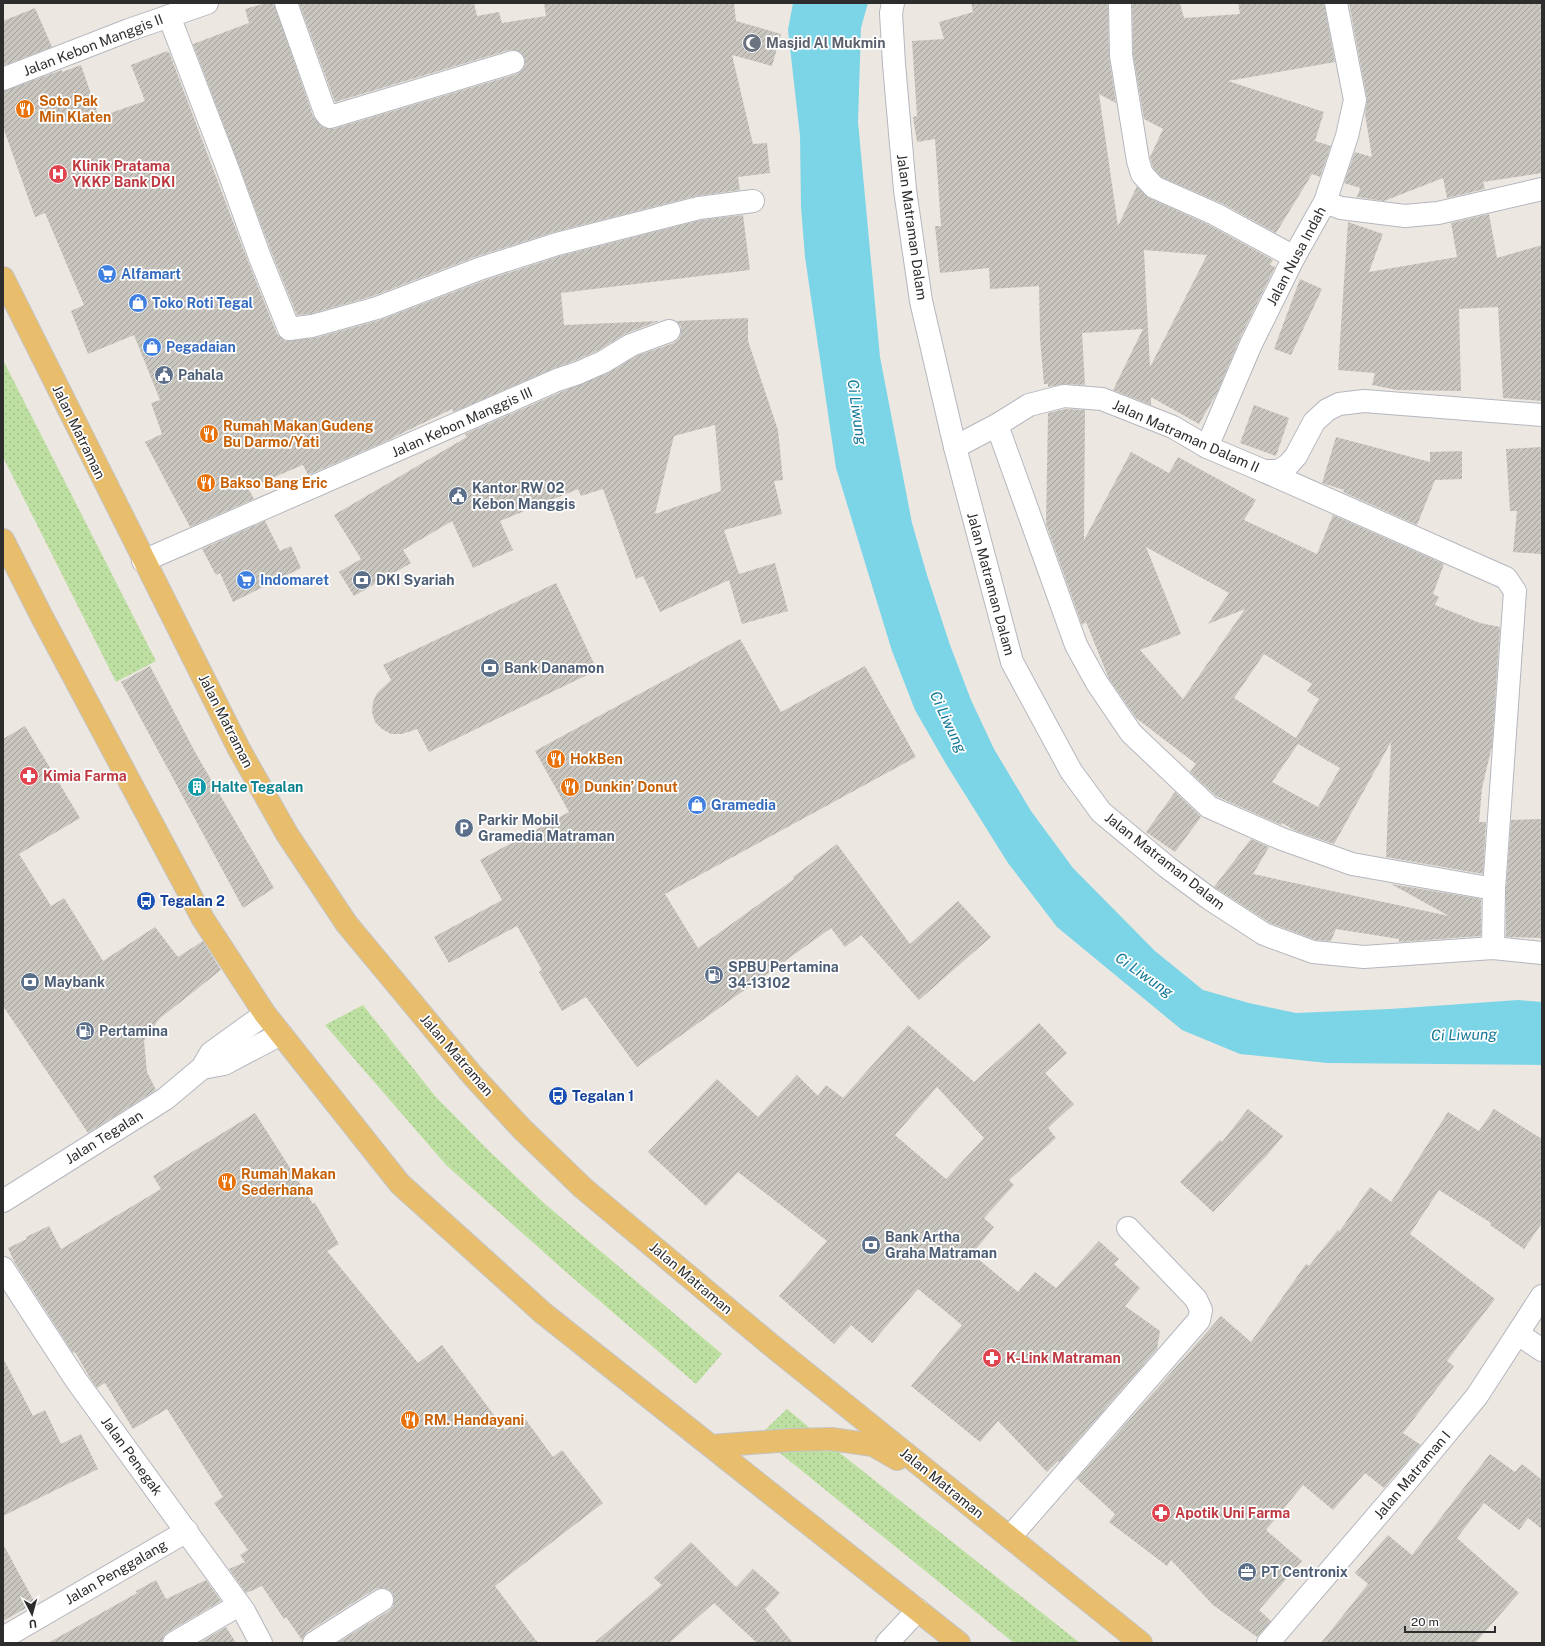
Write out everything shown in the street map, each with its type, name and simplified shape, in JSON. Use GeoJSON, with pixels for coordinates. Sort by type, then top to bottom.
{"type":"FeatureCollection","features":[{"type":"Feature","properties":{"kind":"main road","name":"Jalan Matraman"},"geometry":{"type":"LineString","coordinates":[[3,278],[239,749],[287,834],[346,923],[473,1076],[522,1129],[583,1188],[771,1345],[1141,1643]]}},
{"type":"Feature","properties":{"kind":"main road"},"geometry":{"type":"LineString","coordinates":[[3,540],[203,919],[265,1014],[400,1184],[543,1313],[959,1643]]}},
{"type":"Feature","properties":{"kind":"main road","name":"Jalan Matraman"},"geometry":{"type":"LineString","coordinates":[[711,1446],[831,1438],[873,1445],[902,1462],[1124,1643]]}},
{"type":"Feature","properties":{"kind":"street","name":"Jalan Kebon Manggis II"},"geometry":{"type":"LineString","coordinates":[[3,79],[207,3]]}},
{"type":"Feature","properties":{"kind":"street"},"geometry":{"type":"LineString","coordinates":[[286,3],[325,112],[330,117],[513,62]]}},
{"type":"Feature","properties":{"kind":"street","name":"Jalan Matraman Dalam"},"geometry":{"type":"LineString","coordinates":[[893,3],[891,13],[894,64],[906,197],[921,301],[955,447],[1012,662],[1070,771],[1101,812],[1167,867],[1264,934],[1313,952],[1364,957],[1493,948],[1542,953]]}},
{"type":"Feature","properties":{"kind":"street"},"geometry":{"type":"LineString","coordinates":[[1120,3],[1121,55],[1138,162],[1142,174],[1154,187],[1215,214],[1294,257]]}},
{"type":"Feature","properties":{"kind":"street"},"geometry":{"type":"LineString","coordinates":[[1325,202],[1347,136],[1355,100],[1336,3]]}},
{"type":"Feature","properties":{"kind":"street"},"geometry":{"type":"LineString","coordinates":[[169,16],[259,255],[289,329],[312,326],[377,308],[479,269],[557,244],[699,208],[753,201]]}},
{"type":"Feature","properties":{"kind":"street","name":"Jalan Nusa Indah"},"geometry":{"type":"LineString","coordinates":[[1207,447],[1251,344],[1294,257],[1325,202],[1341,208],[1405,216],[1438,213],[1542,189]]}},
{"type":"Feature","properties":{"kind":"street","name":"Jalan Kebon Manggis III"},"geometry":{"type":"LineString","coordinates":[[144,560],[558,380],[603,362],[631,345],[670,331]]}},
{"type":"Feature","properties":{"kind":"street","name":"Jalan Matraman Dalam II"},"geometry":{"type":"LineString","coordinates":[[997,425],[1029,406],[1064,396],[1102,399],[1172,427],[1207,447],[1264,471],[1278,471],[1288,465],[1296,456],[1314,422],[1327,410],[1339,404],[1364,401],[1542,415]]}},
{"type":"Feature","properties":{"kind":"street"},"geometry":{"type":"LineString","coordinates":[[955,447],[997,425],[1076,645],[1083,658],[1097,683],[1131,733],[1209,807],[1282,840],[1352,864],[1494,889]]}},
{"type":"Feature","properties":{"kind":"street"},"geometry":{"type":"LineString","coordinates":[[1264,471],[1506,578],[1515,591],[1494,889],[1493,948]]}},
{"type":"Feature","properties":{"kind":"street","name":"Jalan Tegalan"},"geometry":{"type":"LineString","coordinates":[[3,1201],[165,1099],[202,1068],[211,1053],[265,1014]]}},
{"type":"Feature","properties":{"kind":"street","name":"Jalan Tegalan"},"geometry":{"type":"LineString","coordinates":[[202,1068],[224,1064],[281,1034]]}},
{"type":"Feature","properties":{"kind":"street"},"geometry":{"type":"LineString","coordinates":[[1010,1537],[1199,1320],[1201,1310],[1196,1299],[1128,1228]]}},
{"type":"Feature","properties":{"kind":"street","name":"Jalan Penegak"},"geometry":{"type":"LineString","coordinates":[[3,1268],[76,1380],[187,1531],[239,1605],[261,1643]]}},
{"type":"Feature","properties":{"kind":"street","name":"Jalan Matraman I"},"geometry":{"type":"LineString","coordinates":[[1268,1643],[1408,1482],[1477,1396],[1542,1296]]}},
{"type":"Feature","properties":{"kind":"street"},"geometry":{"type":"LineString","coordinates":[[1518,1334],[1542,1350]]}},
{"type":"Feature","properties":{"kind":"street","name":"Jalan Penggalang"},"geometry":{"type":"LineString","coordinates":[[3,1638],[187,1531]]}},
{"type":"Feature","properties":{"kind":"street"},"geometry":{"type":"LineString","coordinates":[[314,1643],[382,1600]]}},
{"type":"Feature","properties":{"kind":"street"},"geometry":{"type":"LineString","coordinates":[[174,1643],[239,1605]]}},
{"type":"Feature","properties":{"kind":"street"},"geometry":{"type":"LineString","coordinates":[[887,1643],[918,1610]]}},
{"type":"Feature","properties":{"kind":"green space"},"geometry":{"type":"Polygon","coordinates":[[[3,360],[156,661],[116,682],[3,457],[3,360]]]}},
{"type":"Feature","properties":{"kind":"green space"},"geometry":{"type":"Polygon","coordinates":[[[363,1005],[435,1096],[488,1150],[545,1204],[722,1354],[696,1384],[566,1272],[446,1165],[325,1025],[363,1005]]]}},
{"type":"Feature","properties":{"kind":"green space"},"geometry":{"type":"Polygon","coordinates":[[[787,1409],[840,1453],[1080,1643],[1014,1643],[759,1436],[787,1409]]]}},
{"type":"Feature","properties":{"kind":"water","name":"Ci Liwung"},"geometry":{"type":"Polygon","coordinates":[[[793,3],[868,3],[861,28],[858,122],[880,357],[912,523],[950,645],[971,700],[994,749],[1031,811],[1073,868],[1155,951],[1203,990],[1249,1003],[1296,1013],[1390,1009],[1518,1000],[1542,1002],[1542,1065],[1327,1063],[1240,1054],[1182,1030],[1057,927],[1008,863],[946,764],[915,710],[892,651],[836,468],[805,257],[801,207],[800,136],[788,30],[793,3]]]}},
{"type":"Feature","properties":{"kind":"building"},"geometry":{"type":"Polygon","coordinates":[[[266,3],[274,3],[313,116],[322,127],[333,129],[517,74],[522,70],[525,64],[525,59],[521,53],[515,50],[509,50],[335,102],[299,3],[474,3],[477,16],[499,12],[502,23],[546,16],[544,3],[734,3],[736,21],[781,34],[772,66],[732,55],[753,144],[767,143],[770,173],[738,177],[740,190],[696,196],[554,232],[475,257],[373,296],[310,314],[297,315],[271,251],[193,44],[249,23],[245,9],[266,3]]]}},
{"type":"Feature","properties":{"kind":"building"},"geometry":{"type":"Polygon","coordinates":[[[971,3],[1108,3],[1109,57],[1116,103],[1099,94],[1118,226],[1137,186],[1149,198],[1209,225],[1273,260],[1270,265],[1275,267],[1240,338],[1217,393],[1199,424],[1151,397],[1151,405],[1113,390],[1143,329],[1082,333],[1085,385],[1065,384],[1048,387],[1048,384],[1044,384],[1040,339],[1039,286],[990,289],[989,268],[940,273],[935,226],[941,226],[935,139],[917,142],[913,117],[917,116],[912,41],[944,39],[939,22],[973,12],[971,3]],[[1144,250],[1150,367],[1207,255],[1144,250]]]}},
{"type":"Feature","properties":{"kind":"building"},"geometry":{"type":"Polygon","coordinates":[[[1132,3],[1180,3],[1184,18],[1240,14],[1238,3],[1324,3],[1335,62],[1228,81],[1324,112],[1315,141],[1331,146],[1320,177],[1312,174],[1276,233],[1221,203],[1161,177],[1153,168],[1150,157],[1163,129],[1144,119],[1133,54],[1132,3]]]}},
{"type":"Feature","properties":{"kind":"building"},"geometry":{"type":"Polygon","coordinates":[[[1349,3],[1542,3],[1542,173],[1483,182],[1485,189],[1447,198],[1443,178],[1384,201],[1357,197],[1360,188],[1344,183],[1355,152],[1372,157],[1365,114],[1367,98],[1349,3]]]}},
{"type":"Feature","properties":{"kind":"building"},"geometry":{"type":"Polygon","coordinates":[[[35,8],[52,47],[3,66],[3,21],[35,8]]]}},
{"type":"Feature","properties":{"kind":"building"},"geometry":{"type":"Polygon","coordinates":[[[167,51],[168,53],[169,52],[277,334],[285,341],[315,338],[380,320],[483,281],[560,256],[701,220],[743,215],[750,270],[561,293],[564,325],[659,321],[627,333],[597,351],[574,361],[552,369],[454,412],[452,409],[380,444],[308,475],[303,465],[248,488],[254,499],[190,527],[145,442],[162,434],[151,403],[160,400],[134,335],[88,354],[71,311],[84,305],[45,213],[35,217],[3,127],[3,91],[62,70],[62,72],[81,65],[99,117],[145,101],[131,65],[167,51]]]}},
{"type":"Feature","properties":{"kind":"building"},"geometry":{"type":"Polygon","coordinates":[[[1489,214],[1497,258],[1542,245],[1542,401],[1503,398],[1498,307],[1459,309],[1461,391],[1397,390],[1372,385],[1375,373],[1338,370],[1348,222],[1383,234],[1369,272],[1457,257],[1451,223],[1489,214]]]}},
{"type":"Feature","properties":{"kind":"building"},"geometry":{"type":"Polygon","coordinates":[[[1300,279],[1322,289],[1291,355],[1274,349],[1300,279]]]}},
{"type":"Feature","properties":{"kind":"building"},"geometry":{"type":"Polygon","coordinates":[[[748,318],[748,341],[778,430],[783,480],[774,481],[782,514],[724,530],[739,574],[775,563],[788,611],[742,624],[729,580],[660,612],[643,576],[636,579],[603,489],[581,496],[578,489],[500,521],[513,550],[473,568],[452,521],[403,550],[411,563],[354,596],[339,572],[361,559],[334,515],[467,437],[465,434],[608,373],[636,356],[674,343],[679,339],[681,333],[681,326],[676,321],[748,318]],[[715,425],[674,436],[655,514],[721,491],[715,425]]]}},
{"type":"Feature","properties":{"kind":"building"},"geometry":{"type":"Polygon","coordinates":[[[1254,405],[1289,418],[1276,456],[1240,443],[1254,405]]]}},
{"type":"Feature","properties":{"kind":"building"},"geometry":{"type":"Polygon","coordinates":[[[1065,409],[1085,410],[1084,540],[1131,452],[1169,473],[1178,457],[1256,500],[1244,520],[1317,554],[1333,515],[1444,564],[1433,594],[1439,597],[1435,605],[1480,623],[1500,627],[1492,746],[1482,788],[1479,822],[1486,822],[1483,874],[1386,857],[1391,742],[1334,844],[1296,831],[1282,823],[1281,825],[1216,796],[1190,772],[1196,764],[1136,718],[1109,679],[1086,622],[1082,625],[1046,524],[1048,413],[1065,409]],[[1146,547],[1181,634],[1140,650],[1183,699],[1245,609],[1208,624],[1229,593],[1146,547]],[[1264,654],[1234,698],[1296,738],[1319,699],[1307,691],[1312,684],[1264,654]],[[1298,744],[1272,782],[1318,807],[1340,768],[1298,744]]]}},
{"type":"Feature","properties":{"kind":"building"},"geometry":{"type":"Polygon","coordinates":[[[1336,437],[1430,462],[1430,452],[1462,451],[1462,479],[1435,480],[1417,525],[1343,492],[1344,490],[1322,483],[1336,437]]]}},
{"type":"Feature","properties":{"kind":"building"},"geometry":{"type":"Polygon","coordinates":[[[1542,447],[1542,554],[1513,552],[1517,511],[1510,511],[1506,449],[1542,447]]]}},
{"type":"Feature","properties":{"kind":"building"},"geometry":{"type":"Polygon","coordinates":[[[265,521],[280,551],[291,546],[301,568],[233,602],[220,573],[216,575],[202,549],[265,521]]]}},
{"type":"Feature","properties":{"kind":"building","name":"Bank Danamon"},"geometry":{"type":"Polygon","coordinates":[[[556,583],[597,670],[429,752],[417,729],[402,734],[391,734],[382,729],[375,722],[372,712],[373,702],[377,693],[391,680],[383,665],[556,583]]]}},
{"type":"Feature","properties":{"kind":"building","name":"Gramedia"},"geometry":{"type":"Polygon","coordinates":[[[740,639],[781,712],[865,666],[916,757],[665,894],[698,948],[794,879],[793,877],[837,844],[910,944],[958,901],[991,937],[919,1000],[861,935],[845,947],[831,928],[637,1067],[586,997],[562,1011],[539,972],[542,970],[517,926],[449,963],[434,937],[502,900],[480,860],[569,812],[535,751],[740,639]]]}},
{"type":"Feature","properties":{"kind":"building","name":"Halte Tegalan"},"geometry":{"type":"Polygon","coordinates":[[[150,666],[195,752],[274,888],[243,908],[121,682],[150,666]]]}},
{"type":"Feature","properties":{"kind":"building"},"geometry":{"type":"Polygon","coordinates":[[[25,726],[80,818],[19,854],[51,906],[64,898],[103,961],[155,927],[178,957],[203,941],[221,970],[159,1019],[144,1041],[147,1072],[156,1090],[88,1133],[3,1006],[3,739],[25,726]]]}},
{"type":"Feature","properties":{"kind":"building"},"geometry":{"type":"Polygon","coordinates":[[[1175,792],[1201,817],[1175,852],[1146,832],[1175,792]]]}},
{"type":"Feature","properties":{"kind":"building"},"geometry":{"type":"Polygon","coordinates":[[[1542,819],[1542,938],[1506,937],[1506,890],[1511,820],[1542,819]]]}},
{"type":"Feature","properties":{"kind":"building"},"geometry":{"type":"Polygon","coordinates":[[[1251,839],[1269,847],[1253,874],[1449,916],[1391,884],[1481,899],[1481,936],[1399,942],[1399,939],[1336,929],[1331,941],[1316,940],[1270,923],[1214,887],[1251,839]]]}},
{"type":"Feature","properties":{"kind":"building"},"geometry":{"type":"Polygon","coordinates":[[[1039,1023],[1067,1053],[1045,1073],[1074,1104],[1048,1128],[1056,1138],[1009,1180],[1014,1185],[984,1218],[994,1227],[972,1254],[1018,1292],[1035,1272],[1056,1288],[1099,1241],[1119,1259],[1114,1264],[1140,1288],[1125,1306],[1160,1331],[1157,1349],[1059,1462],[1058,1461],[1047,1472],[998,1421],[980,1442],[911,1386],[962,1325],[918,1289],[872,1343],[851,1325],[834,1344],[779,1296],[827,1241],[738,1172],[706,1206],[648,1152],[717,1079],[758,1117],[797,1075],[818,1096],[826,1085],[843,1098],[908,1025],[974,1082],[1039,1023]],[[937,1087],[895,1135],[946,1179],[984,1138],[937,1087]]]}},
{"type":"Feature","properties":{"kind":"building"},"geometry":{"type":"Polygon","coordinates":[[[1248,1109],[1283,1136],[1269,1153],[1213,1212],[1180,1182],[1220,1140],[1222,1142],[1248,1109]]]}},
{"type":"Feature","properties":{"kind":"building"},"geometry":{"type":"Polygon","coordinates":[[[1494,1109],[1542,1139],[1542,1223],[1524,1249],[1490,1225],[1491,1223],[1439,1190],[1410,1234],[1495,1299],[1447,1361],[1454,1366],[1403,1433],[1421,1445],[1384,1488],[1365,1473],[1333,1510],[1303,1485],[1266,1530],[1302,1561],[1259,1610],[1271,1621],[1257,1637],[1213,1605],[1171,1560],[1167,1566],[1109,1522],[1115,1514],[1077,1479],[1221,1316],[1251,1342],[1306,1264],[1309,1266],[1338,1230],[1339,1232],[1370,1187],[1391,1202],[1448,1112],[1479,1131],[1494,1109]]]}},
{"type":"Feature","properties":{"kind":"building"},"geometry":{"type":"Polygon","coordinates":[[[255,1113],[313,1204],[315,1203],[339,1244],[327,1251],[418,1363],[442,1345],[505,1430],[523,1416],[553,1457],[562,1450],[603,1503],[495,1586],[538,1643],[337,1643],[389,1611],[393,1606],[393,1594],[388,1589],[382,1588],[375,1589],[307,1632],[302,1640],[286,1617],[284,1619],[262,1586],[246,1593],[229,1569],[245,1562],[240,1555],[248,1550],[214,1503],[223,1497],[167,1409],[133,1429],[105,1383],[97,1388],[75,1352],[73,1353],[15,1263],[8,1248],[49,1226],[61,1249],[161,1189],[153,1176],[255,1113]]]}},
{"type":"Feature","properties":{"kind":"building"},"geometry":{"type":"Polygon","coordinates":[[[3,1358],[33,1416],[45,1410],[61,1444],[81,1434],[98,1469],[3,1516],[3,1358]]]}},
{"type":"Feature","properties":{"kind":"building"},"geometry":{"type":"Polygon","coordinates":[[[1490,1454],[1515,1472],[1522,1464],[1542,1480],[1542,1529],[1528,1518],[1519,1530],[1484,1503],[1457,1538],[1519,1593],[1475,1643],[1321,1643],[1368,1584],[1355,1573],[1388,1535],[1412,1555],[1490,1454]]]}},
{"type":"Feature","properties":{"kind":"building"},"geometry":{"type":"Polygon","coordinates":[[[691,1542],[736,1587],[753,1569],[780,1593],[765,1609],[793,1643],[757,1643],[714,1603],[669,1643],[594,1643],[662,1585],[654,1578],[691,1542]]]}},
{"type":"Feature","properties":{"kind":"building"},"geometry":{"type":"Polygon","coordinates":[[[3,1544],[35,1603],[3,1621],[3,1544]]]}},
{"type":"Feature","properties":{"kind":"building"},"geometry":{"type":"Polygon","coordinates":[[[156,1580],[166,1599],[206,1580],[221,1601],[168,1632],[163,1637],[162,1643],[48,1643],[137,1593],[136,1591],[156,1580]]]}},
{"type":"Feature","properties":{"kind":"building"},"geometry":{"type":"Polygon","coordinates":[[[226,1627],[236,1643],[199,1643],[226,1627]]]}},
{"type":"Feature","properties":{"kind":"place","name":"Masjid Al Mukmin"},"geometry":{"type":"Point","coordinates":[752,43]}},
{"type":"Feature","properties":{"kind":"place","name":"Soto Pak Min Klaten"},"geometry":{"type":"Point","coordinates":[25,109]}},
{"type":"Feature","properties":{"kind":"place","name":"Klinik Pratama YKKP Bank DKI"},"geometry":{"type":"Point","coordinates":[58,174]}},
{"type":"Feature","properties":{"kind":"place","name":"Alfamart"},"geometry":{"type":"Point","coordinates":[107,274]}},
{"type":"Feature","properties":{"kind":"place","name":"Toko Roti Tegal"},"geometry":{"type":"Point","coordinates":[138,303]}},
{"type":"Feature","properties":{"kind":"place","name":"Pegadaian"},"geometry":{"type":"Point","coordinates":[152,347]}},
{"type":"Feature","properties":{"kind":"place","name":"Pahala"},"geometry":{"type":"Point","coordinates":[164,375]}},
{"type":"Feature","properties":{"kind":"place","name":"Rumah Makan Gudeng Bu Darmo/Yati"},"geometry":{"type":"Point","coordinates":[209,434]}},
{"type":"Feature","properties":{"kind":"place","name":"Bakso Bang Eric"},"geometry":{"type":"Point","coordinates":[206,483]}},
{"type":"Feature","properties":{"kind":"place","name":"Kantor RW 02 Kebon Manggis"},"geometry":{"type":"Point","coordinates":[458,496]}},
{"type":"Feature","properties":{"kind":"place","name":"Indomaret"},"geometry":{"type":"Point","coordinates":[246,580]}},
{"type":"Feature","properties":{"kind":"place","name":"DKI Syariah"},"geometry":{"type":"Point","coordinates":[362,580]}},
{"type":"Feature","properties":{"kind":"place","name":"Bank Danamon"},"geometry":{"type":"Point","coordinates":[490,668]}},
{"type":"Feature","properties":{"kind":"place","name":"HokBen"},"geometry":{"type":"Point","coordinates":[556,759]}},
{"type":"Feature","properties":{"kind":"place","name":"Kimia Farma"},"geometry":{"type":"Point","coordinates":[29,776]}},
{"type":"Feature","properties":{"kind":"place","name":"Halte Tegalan"},"geometry":{"type":"Point","coordinates":[197,787]}},
{"type":"Feature","properties":{"kind":"place","name":"Dunkin’ Donut"},"geometry":{"type":"Point","coordinates":[570,787]}},
{"type":"Feature","properties":{"kind":"place","name":"Gramedia"},"geometry":{"type":"Point","coordinates":[697,805]}},
{"type":"Feature","properties":{"kind":"place","name":"Parkir Mobil Gramedia Matraman"},"geometry":{"type":"Point","coordinates":[464,828]}},
{"type":"Feature","properties":{"kind":"place","name":"Tegalan 2"},"geometry":{"type":"Point","coordinates":[146,901]}},
{"type":"Feature","properties":{"kind":"place","name":"SPBU Pertamina 34-13102"},"geometry":{"type":"Point","coordinates":[714,975]}},
{"type":"Feature","properties":{"kind":"place","name":"Maybank"},"geometry":{"type":"Point","coordinates":[30,982]}},
{"type":"Feature","properties":{"kind":"place","name":"Pertamina"},"geometry":{"type":"Point","coordinates":[85,1031]}},
{"type":"Feature","properties":{"kind":"place","name":"Tegalan 1"},"geometry":{"type":"Point","coordinates":[558,1096]}},
{"type":"Feature","properties":{"kind":"place","name":"Rumah Makan Sederhana"},"geometry":{"type":"Point","coordinates":[227,1182]}},
{"type":"Feature","properties":{"kind":"place","name":"Bank Artha Graha Matraman"},"geometry":{"type":"Point","coordinates":[871,1245]}},
{"type":"Feature","properties":{"kind":"place","name":"K-Link Matraman"},"geometry":{"type":"Point","coordinates":[992,1358]}},
{"type":"Feature","properties":{"kind":"place","name":"RM. Handayani"},"geometry":{"type":"Point","coordinates":[410,1420]}},
{"type":"Feature","properties":{"kind":"place","name":"Apotik Uni Farma"},"geometry":{"type":"Point","coordinates":[1161,1513]}},
{"type":"Feature","properties":{"kind":"place","name":"PT Centronix"},"geometry":{"type":"Point","coordinates":[1247,1572]}}]}
